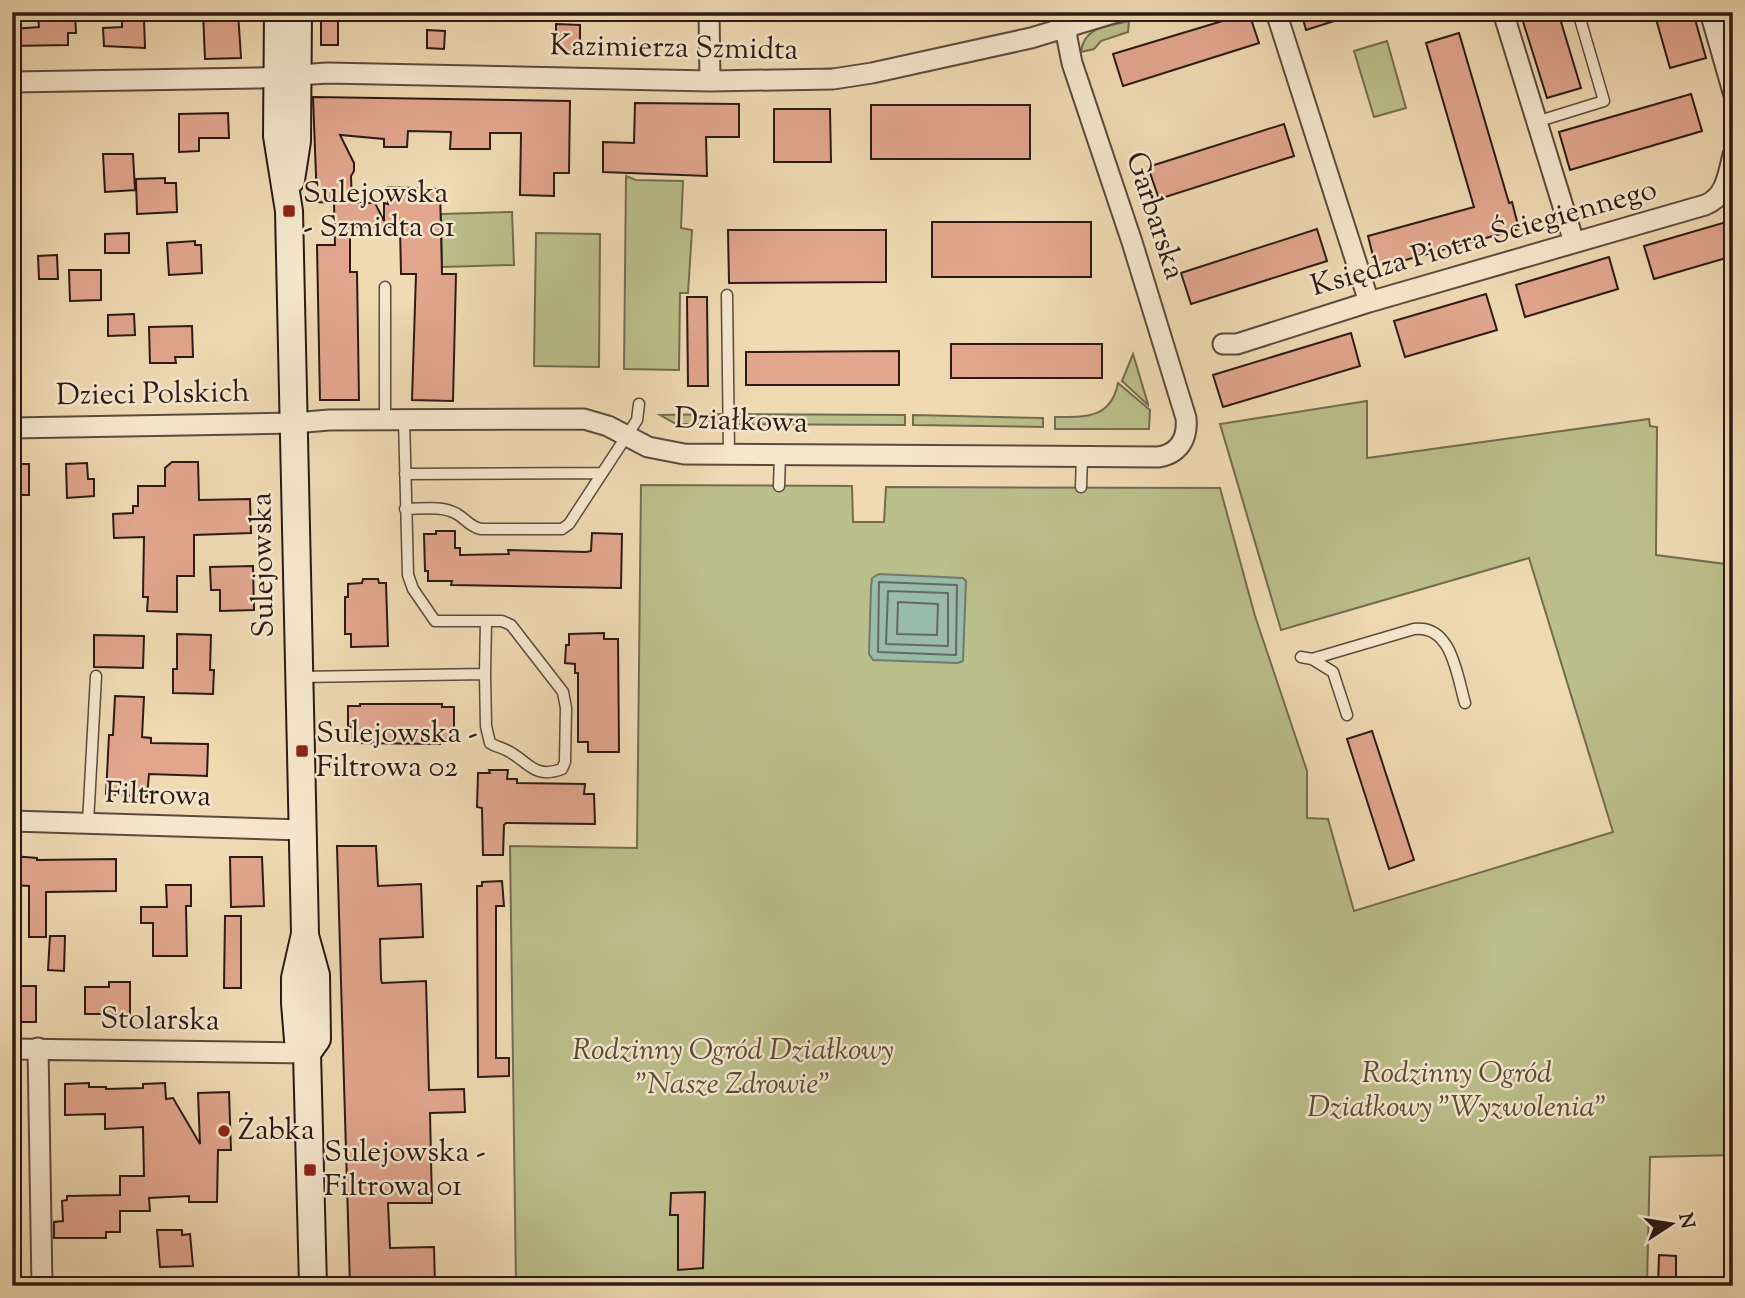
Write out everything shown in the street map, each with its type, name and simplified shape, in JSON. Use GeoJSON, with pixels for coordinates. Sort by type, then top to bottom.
{"type":"FeatureCollection","features":[{"type":"Feature","properties":{"kind":"main road","name":"Sulejowska"},"geometry":{"type":"LineString","coordinates":[[278,12],[286,76]]}},
{"type":"Feature","properties":{"kind":"main road","name":"Sulejowska"},"geometry":{"type":"LineString","coordinates":[[298,12],[277,136],[288,195],[304,934],[316,975],[317,1039],[307,1053],[313,1286]]}},
{"type":"Feature","properties":{"kind":"street"},"geometry":{"type":"LineString","coordinates":[[709,12],[710,81]]}},
{"type":"Feature","properties":{"kind":"street","name":"Kazimierza Szmidta"},"geometry":{"type":"LineString","coordinates":[[12,82],[286,76],[710,81],[847,78],[1031,38],[1067,20],[1117,12]]}},
{"type":"Feature","properties":{"kind":"street"},"geometry":{"type":"LineString","coordinates":[[1276,12],[1369,302]]}},
{"type":"Feature","properties":{"kind":"street"},"geometry":{"type":"LineString","coordinates":[[1503,12],[1574,242]]}},
{"type":"Feature","properties":{"kind":"street"},"geometry":{"type":"LineString","coordinates":[[1710,12],[1733,92]]}},
{"type":"Feature","properties":{"kind":"street","name":"Garbarska"},"geometry":{"type":"LineString","coordinates":[[1067,20],[1072,63],[1180,397],[1187,427],[1184,439]]}},
{"type":"Feature","properties":{"kind":"street","name":"Księdza Piotra Ściegiennego"},"geometry":{"type":"LineString","coordinates":[[1223,344],[1237,344],[1369,302],[1725,198],[1725,184],[1733,155]]}},
{"type":"Feature","properties":{"kind":"street","name":"Działkowa"},"geometry":{"type":"LineString","coordinates":[[294,423],[329,419],[584,419],[608,426],[648,447],[664,452],[729,454],[1165,456],[1176,450],[1184,439]]}},
{"type":"Feature","properties":{"kind":"street","name":"Dzieci Polskich"},"geometry":{"type":"LineString","coordinates":[[12,428],[294,423]]}},
{"type":"Feature","properties":{"kind":"street","name":"Filtrowa"},"geometry":{"type":"LineString","coordinates":[[12,821],[302,830]]}},
{"type":"Feature","properties":{"kind":"street"},"geometry":{"type":"LineString","coordinates":[[38,1048],[42,1286]]}},
{"type":"Feature","properties":{"kind":"street","name":"Stolarska"},"geometry":{"type":"LineString","coordinates":[[12,1049],[307,1053]]}},
{"type":"Feature","properties":{"kind":"lane"},"geometry":{"type":"LineString","coordinates":[[1536,122],[1604,101],[1578,12]]}},
{"type":"Feature","properties":{"kind":"lane"},"geometry":{"type":"LineString","coordinates":[[385,287],[395,419],[405,474],[408,581],[432,618],[438,622],[486,621],[504,621],[511,625],[563,692],[566,708],[565,762],[562,769],[534,770],[507,750],[491,743],[486,731],[486,621]]}},
{"type":"Feature","properties":{"kind":"lane"},"geometry":{"type":"LineString","coordinates":[[727,295],[729,454]]}},
{"type":"Feature","properties":{"kind":"lane"},"geometry":{"type":"LineString","coordinates":[[405,509],[448,511],[457,514],[475,528],[562,529],[569,524],[637,420],[639,404]]}},
{"type":"Feature","properties":{"kind":"lane"},"geometry":{"type":"LineString","coordinates":[[779,486],[780,454]]}},
{"type":"Feature","properties":{"kind":"lane"},"geometry":{"type":"LineString","coordinates":[[1081,487],[1082,457]]}},
{"type":"Feature","properties":{"kind":"lane"},"geometry":{"type":"LineString","coordinates":[[405,474],[602,473]]}},
{"type":"Feature","properties":{"kind":"lane"},"geometry":{"type":"LineString","coordinates":[[1312,659],[1413,629],[1425,628],[1444,641],[1465,703]]}},
{"type":"Feature","properties":{"kind":"lane"},"geometry":{"type":"LineString","coordinates":[[1301,657],[1312,659],[1333,672],[1347,715]]}},
{"type":"Feature","properties":{"kind":"lane"},"geometry":{"type":"LineString","coordinates":[[299,677],[485,674]]}},
{"type":"Feature","properties":{"kind":"lane"},"geometry":{"type":"LineString","coordinates":[[88,823],[96,676]]}},
{"type":"Feature","properties":{"kind":"green space"},"geometry":{"type":"Polygon","coordinates":[[[1129,21],[1128,32],[1101,41],[1094,49],[1081,52],[1083,43],[1092,32],[1129,21]]]}},
{"type":"Feature","properties":{"kind":"green space"},"geometry":{"type":"Polygon","coordinates":[[[1387,41],[1406,108],[1374,117],[1354,51],[1387,41]]]}},
{"type":"Feature","properties":{"kind":"green space"},"geometry":{"type":"Polygon","coordinates":[[[626,176],[636,180],[683,181],[681,228],[692,230],[688,293],[680,293],[679,370],[624,369],[626,176]]]}},
{"type":"Feature","properties":{"kind":"green space"},"geometry":{"type":"Polygon","coordinates":[[[512,212],[514,265],[442,267],[441,214],[512,212]]]}},
{"type":"Feature","properties":{"kind":"green space"},"geometry":{"type":"Polygon","coordinates":[[[536,233],[600,234],[599,367],[534,366],[536,233]]]}},
{"type":"Feature","properties":{"kind":"green space"},"geometry":{"type":"Polygon","coordinates":[[[1133,354],[1148,404],[1148,405],[1122,381],[1133,354]]]}},
{"type":"Feature","properties":{"kind":"green space"},"geometry":{"type":"Polygon","coordinates":[[[1118,383],[1150,410],[1149,429],[1055,429],[1055,417],[1086,416],[1103,410],[1115,395],[1118,383]]]}},
{"type":"Feature","properties":{"kind":"green space"},"geometry":{"type":"Polygon","coordinates":[[[1367,401],[1367,458],[1649,419],[1650,426],[1657,427],[1656,555],[1733,565],[1733,1155],[1650,1157],[1647,1286],[516,1286],[510,846],[637,848],[641,485],[852,486],[853,522],[884,522],[886,487],[1220,488],[1255,616],[1307,771],[1307,818],[1328,819],[1354,911],[1613,832],[1529,558],[1281,630],[1220,424],[1367,401]]]}},
{"type":"Feature","properties":{"kind":"green space"},"geometry":{"type":"Polygon","coordinates":[[[725,414],[725,424],[676,424],[660,415],[725,414]]]}},
{"type":"Feature","properties":{"kind":"green space"},"geometry":{"type":"Polygon","coordinates":[[[735,414],[905,415],[905,425],[735,424],[735,414]]]}},
{"type":"Feature","properties":{"kind":"green space"},"geometry":{"type":"Polygon","coordinates":[[[913,415],[1043,418],[1043,427],[913,425],[913,415]]]}},
{"type":"Feature","properties":{"kind":"water"},"geometry":{"type":"Polygon","coordinates":[[[879,574],[963,578],[966,581],[963,661],[873,660],[869,654],[871,587],[872,578],[879,574]]]}},
{"type":"Feature","properties":{"kind":"building"},"geometry":{"type":"Polygon","coordinates":[[[203,12],[238,12],[241,58],[205,59],[203,12]]]}},
{"type":"Feature","properties":{"kind":"building"},"geometry":{"type":"Polygon","coordinates":[[[321,12],[338,12],[338,45],[321,45],[321,12]]]}},
{"type":"Feature","properties":{"kind":"building"},"geometry":{"type":"Polygon","coordinates":[[[1301,12],[1349,12],[1350,16],[1306,30],[1301,12]]]}},
{"type":"Feature","properties":{"kind":"building"},"geometry":{"type":"Polygon","coordinates":[[[1520,12],[1558,12],[1581,88],[1547,98],[1520,12]]]}},
{"type":"Feature","properties":{"kind":"building"},"geometry":{"type":"Polygon","coordinates":[[[1654,12],[1693,12],[1706,58],[1670,68],[1654,12]]]}},
{"type":"Feature","properties":{"kind":"building"},"geometry":{"type":"Polygon","coordinates":[[[1249,13],[1259,43],[1123,86],[1113,54],[1249,13]]]}},
{"type":"Feature","properties":{"kind":"building"},"geometry":{"type":"Polygon","coordinates":[[[75,14],[76,33],[68,33],[68,45],[12,46],[12,29],[39,27],[38,15],[75,14]]]}},
{"type":"Feature","properties":{"kind":"building"},"geometry":{"type":"Polygon","coordinates":[[[122,19],[144,19],[145,48],[104,46],[103,28],[122,27],[122,19]]]}},
{"type":"Feature","properties":{"kind":"building"},"geometry":{"type":"Polygon","coordinates":[[[556,24],[580,25],[580,53],[556,53],[556,24]]]}},
{"type":"Feature","properties":{"kind":"building"},"geometry":{"type":"Polygon","coordinates":[[[427,30],[445,31],[444,49],[427,48],[427,30]]]}},
{"type":"Feature","properties":{"kind":"building"},"geometry":{"type":"Polygon","coordinates":[[[1459,33],[1519,229],[1376,268],[1368,236],[1474,207],[1426,43],[1459,33]]]}},
{"type":"Feature","properties":{"kind":"building"},"geometry":{"type":"Polygon","coordinates":[[[1691,94],[1702,131],[1570,170],[1559,132],[1691,94]]]}},
{"type":"Feature","properties":{"kind":"building"},"geometry":{"type":"Polygon","coordinates":[[[313,97],[570,101],[569,173],[554,173],[554,196],[520,195],[521,133],[490,133],[490,149],[450,149],[451,132],[408,131],[407,147],[384,147],[384,139],[340,135],[354,163],[351,176],[352,203],[375,203],[384,221],[384,203],[388,204],[388,187],[440,189],[442,274],[456,274],[453,401],[412,400],[416,274],[401,274],[400,227],[350,227],[350,272],[357,272],[359,400],[320,400],[317,245],[335,245],[334,203],[317,202],[313,97]]]}},
{"type":"Feature","properties":{"kind":"building"},"geometry":{"type":"Polygon","coordinates":[[[635,103],[739,104],[739,137],[706,137],[707,176],[603,172],[603,142],[634,143],[635,103]]]}},
{"type":"Feature","properties":{"kind":"building"},"geometry":{"type":"Polygon","coordinates":[[[871,105],[1030,105],[1030,159],[871,159],[871,105]]]}},
{"type":"Feature","properties":{"kind":"building"},"geometry":{"type":"Polygon","coordinates":[[[774,109],[830,109],[831,162],[774,162],[774,109]]]}},
{"type":"Feature","properties":{"kind":"building"},"geometry":{"type":"Polygon","coordinates":[[[228,113],[229,138],[199,138],[199,151],[179,152],[179,114],[228,113]]]}},
{"type":"Feature","properties":{"kind":"building"},"geometry":{"type":"Polygon","coordinates":[[[1284,124],[1294,156],[1159,199],[1148,167],[1284,124]]]}},
{"type":"Feature","properties":{"kind":"building"},"geometry":{"type":"Polygon","coordinates":[[[103,154],[133,154],[135,190],[105,192],[103,154]]]}},
{"type":"Feature","properties":{"kind":"building"},"geometry":{"type":"Polygon","coordinates":[[[165,178],[165,183],[176,183],[177,212],[137,214],[136,179],[165,178]]]}},
{"type":"Feature","properties":{"kind":"building"},"geometry":{"type":"Polygon","coordinates":[[[1733,220],[1733,256],[1654,279],[1644,246],[1733,220]]]}},
{"type":"Feature","properties":{"kind":"building"},"geometry":{"type":"Polygon","coordinates":[[[932,222],[1091,222],[1091,277],[932,277],[932,222]]]}},
{"type":"Feature","properties":{"kind":"building"},"geometry":{"type":"Polygon","coordinates":[[[1317,229],[1327,261],[1191,304],[1181,273],[1317,229]]]}},
{"type":"Feature","properties":{"kind":"building"},"geometry":{"type":"Polygon","coordinates":[[[728,230],[886,230],[886,282],[729,283],[728,230]]]}},
{"type":"Feature","properties":{"kind":"building"},"geometry":{"type":"Polygon","coordinates":[[[129,233],[129,253],[105,253],[105,234],[129,233]]]}},
{"type":"Feature","properties":{"kind":"building"},"geometry":{"type":"Polygon","coordinates":[[[195,241],[195,245],[201,245],[202,273],[169,275],[167,243],[195,241]]]}},
{"type":"Feature","properties":{"kind":"building"},"geometry":{"type":"Polygon","coordinates":[[[57,255],[58,279],[39,279],[38,256],[57,255]]]}},
{"type":"Feature","properties":{"kind":"building"},"geometry":{"type":"Polygon","coordinates":[[[1609,257],[1618,289],[1525,317],[1516,285],[1609,257]]]}},
{"type":"Feature","properties":{"kind":"building"},"geometry":{"type":"Polygon","coordinates":[[[69,270],[101,270],[101,300],[70,301],[69,270]]]}},
{"type":"Feature","properties":{"kind":"building"},"geometry":{"type":"Polygon","coordinates":[[[1486,294],[1497,330],[1405,357],[1394,321],[1486,294]]]}},
{"type":"Feature","properties":{"kind":"building"},"geometry":{"type":"Polygon","coordinates":[[[687,297],[707,297],[708,386],[688,386],[687,297]]]}},
{"type":"Feature","properties":{"kind":"building"},"geometry":{"type":"Polygon","coordinates":[[[134,314],[135,335],[108,336],[108,315],[134,314]]]}},
{"type":"Feature","properties":{"kind":"building"},"geometry":{"type":"Polygon","coordinates":[[[192,326],[193,357],[175,357],[176,363],[150,363],[149,327],[192,326]]]}},
{"type":"Feature","properties":{"kind":"building"},"geometry":{"type":"Polygon","coordinates":[[[1351,333],[1360,366],[1223,407],[1213,375],[1351,333]]]}},
{"type":"Feature","properties":{"kind":"building"},"geometry":{"type":"Polygon","coordinates":[[[951,344],[1102,344],[1102,378],[951,378],[951,344]]]}},
{"type":"Feature","properties":{"kind":"building"},"geometry":{"type":"Polygon","coordinates":[[[899,351],[899,385],[746,385],[746,352],[899,351]]]}},
{"type":"Feature","properties":{"kind":"building"},"geometry":{"type":"Polygon","coordinates":[[[172,462],[198,462],[199,500],[250,499],[251,533],[194,535],[194,576],[177,576],[177,612],[147,611],[148,597],[143,597],[144,537],[114,538],[113,514],[133,513],[133,506],[138,506],[138,486],[165,486],[165,468],[172,462]]]}},
{"type":"Feature","properties":{"kind":"building"},"geometry":{"type":"Polygon","coordinates":[[[87,463],[88,479],[94,479],[94,496],[67,498],[66,464],[87,463]]]}},
{"type":"Feature","properties":{"kind":"building"},"geometry":{"type":"Polygon","coordinates":[[[12,464],[29,464],[29,495],[12,495],[12,464]]]}},
{"type":"Feature","properties":{"kind":"building"},"geometry":{"type":"Polygon","coordinates":[[[436,531],[455,531],[455,548],[460,548],[460,555],[509,554],[508,550],[586,552],[591,551],[592,533],[622,534],[621,588],[451,585],[452,581],[428,581],[428,571],[425,571],[424,534],[436,534],[436,531]]]}},
{"type":"Feature","properties":{"kind":"building"},"geometry":{"type":"Polygon","coordinates":[[[253,566],[254,610],[220,611],[220,590],[211,590],[210,567],[253,566]]]}},
{"type":"Feature","properties":{"kind":"building"},"geometry":{"type":"Polygon","coordinates":[[[363,579],[378,579],[379,583],[386,583],[388,646],[351,647],[351,634],[345,634],[345,597],[348,597],[348,584],[362,583],[363,579]]]}},
{"type":"Feature","properties":{"kind":"building"},"geometry":{"type":"Polygon","coordinates":[[[604,633],[604,639],[618,639],[619,752],[588,752],[588,742],[578,742],[578,673],[575,673],[575,664],[565,663],[566,645],[569,645],[569,634],[604,633]]]}},
{"type":"Feature","properties":{"kind":"building"},"geometry":{"type":"Polygon","coordinates":[[[177,634],[211,635],[210,670],[214,670],[213,694],[173,693],[173,669],[177,669],[177,634]]]}},
{"type":"Feature","properties":{"kind":"building"},"geometry":{"type":"Polygon","coordinates":[[[94,635],[144,636],[143,668],[94,667],[94,635]]]}},
{"type":"Feature","properties":{"kind":"building"},"geometry":{"type":"Polygon","coordinates":[[[115,696],[144,697],[142,737],[151,738],[151,743],[208,744],[207,776],[149,774],[147,797],[106,794],[109,735],[113,735],[115,696]]]}},
{"type":"Feature","properties":{"kind":"building"},"geometry":{"type":"Polygon","coordinates":[[[442,704],[442,707],[454,707],[454,739],[440,739],[440,744],[352,743],[353,727],[348,727],[348,706],[442,704]]]}},
{"type":"Feature","properties":{"kind":"building"},"geometry":{"type":"Polygon","coordinates":[[[1372,731],[1414,860],[1389,869],[1347,739],[1372,731]]]}},
{"type":"Feature","properties":{"kind":"building"},"geometry":{"type":"Polygon","coordinates":[[[489,770],[508,770],[507,779],[517,779],[517,783],[585,784],[584,794],[594,794],[595,824],[506,823],[503,855],[483,855],[482,808],[477,807],[478,773],[490,773],[489,770]]]}},
{"type":"Feature","properties":{"kind":"building"},"geometry":{"type":"Polygon","coordinates":[[[337,846],[376,846],[378,886],[421,884],[423,937],[380,939],[381,979],[382,983],[426,981],[429,1090],[464,1089],[465,1112],[430,1113],[432,1203],[388,1203],[390,1248],[434,1247],[435,1286],[350,1286],[337,846]]]}},
{"type":"Feature","properties":{"kind":"building"},"geometry":{"type":"Polygon","coordinates":[[[12,856],[37,860],[116,859],[116,891],[46,892],[46,937],[29,937],[29,886],[12,885],[12,856]]]}},
{"type":"Feature","properties":{"kind":"building"},"geometry":{"type":"Polygon","coordinates":[[[230,857],[262,857],[264,906],[231,907],[230,857]]]}},
{"type":"Feature","properties":{"kind":"building"},"geometry":{"type":"Polygon","coordinates":[[[502,881],[504,906],[496,906],[496,1058],[509,1058],[509,1076],[478,1077],[477,886],[482,886],[482,882],[502,881]]]}},
{"type":"Feature","properties":{"kind":"building"},"geometry":{"type":"Polygon","coordinates":[[[166,885],[191,885],[191,906],[186,906],[187,956],[153,956],[153,923],[141,923],[141,907],[167,907],[166,885]]]}},
{"type":"Feature","properties":{"kind":"building"},"geometry":{"type":"Polygon","coordinates":[[[225,916],[241,916],[241,988],[224,988],[225,916]]]}},
{"type":"Feature","properties":{"kind":"building"},"geometry":{"type":"Polygon","coordinates":[[[50,936],[65,936],[64,971],[48,970],[50,936]]]}},
{"type":"Feature","properties":{"kind":"building"},"geometry":{"type":"Polygon","coordinates":[[[109,982],[130,982],[130,1014],[85,1014],[85,987],[109,987],[109,982]]]}},
{"type":"Feature","properties":{"kind":"building"},"geometry":{"type":"Polygon","coordinates":[[[12,986],[36,986],[36,1022],[12,1022],[12,986]]]}},
{"type":"Feature","properties":{"kind":"building"},"geometry":{"type":"Polygon","coordinates":[[[89,1083],[89,1087],[106,1089],[143,1088],[143,1084],[165,1083],[166,1099],[173,1098],[200,1144],[198,1093],[229,1092],[231,1150],[218,1150],[217,1202],[189,1202],[189,1196],[149,1198],[150,1211],[120,1211],[120,1232],[106,1232],[106,1238],[54,1238],[54,1222],[63,1221],[62,1201],[67,1200],[67,1196],[120,1195],[120,1176],[144,1176],[143,1127],[105,1129],[105,1114],[65,1115],[65,1084],[89,1083]]]}},
{"type":"Feature","properties":{"kind":"building"},"geometry":{"type":"Polygon","coordinates":[[[705,1192],[703,1268],[678,1270],[678,1215],[670,1215],[671,1193],[705,1192]]]}},
{"type":"Feature","properties":{"kind":"building"},"geometry":{"type":"Polygon","coordinates":[[[157,1230],[182,1230],[182,1235],[190,1234],[193,1266],[160,1267],[157,1230]]]}},
{"type":"Feature","properties":{"kind":"building"},"geometry":{"type":"Polygon","coordinates":[[[1659,1255],[1676,1256],[1676,1286],[1658,1286],[1659,1255]]]}},
{"type":"Feature","properties":{"kind":"place","name":"Sulejowska - Szmidta 01"},"geometry":{"type":"Point","coordinates":[289,211]}},
{"type":"Feature","properties":{"kind":"place","name":"Sulejowska - Filtrowa 02"},"geometry":{"type":"Point","coordinates":[302,751]}},
{"type":"Feature","properties":{"kind":"place","name":"Żabka"},"geometry":{"type":"Point","coordinates":[224,1131]}},
{"type":"Feature","properties":{"kind":"place","name":"Sulejowska - Filtrowa 01"},"geometry":{"type":"Point","coordinates":[310,1170]}},
{"type":"Feature","properties":{"kind":"park label","name":"Rodzinny Ogród Działkowy \"Nasze Zdrowie\""},"geometry":{"type":"Point","coordinates":[733,1068]}},
{"type":"Feature","properties":{"kind":"park label","name":"Rodzinny Ogród Działkowy \"Wyzwolenia\""},"geometry":{"type":"Point","coordinates":[1457,1091]}}]}
